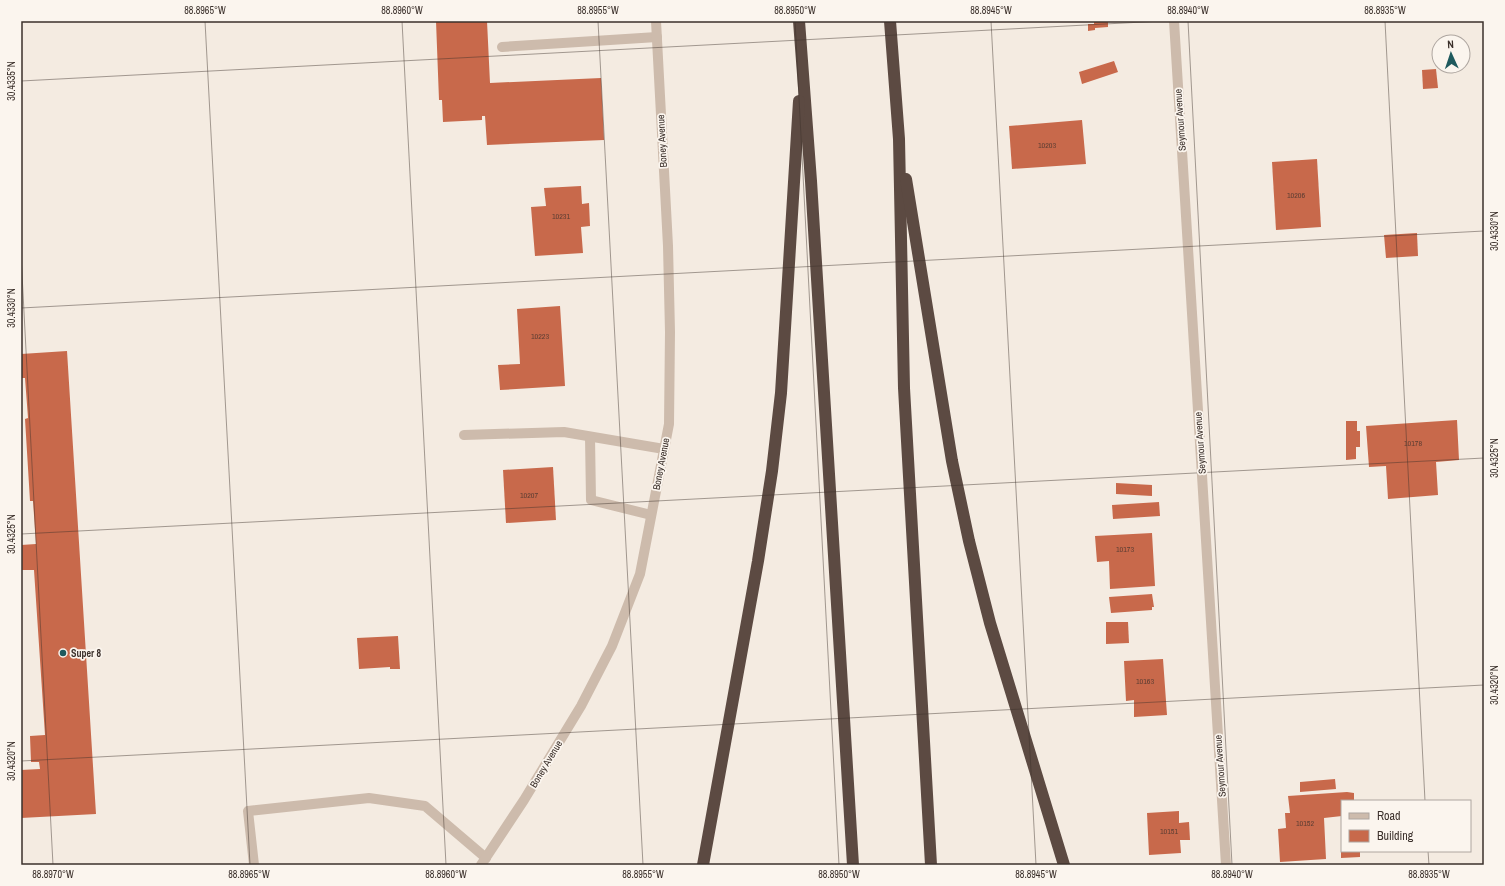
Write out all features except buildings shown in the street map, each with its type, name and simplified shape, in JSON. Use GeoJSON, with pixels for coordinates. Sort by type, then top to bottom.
{"type":"FeatureCollection","features":[{"type":"Feature","properties":{"kind":"highway"},"geometry":{"type":"LineString","coordinates":[[799,21],[811,181],[853,865]]}},
{"type":"Feature","properties":{"kind":"highway"},"geometry":{"type":"LineString","coordinates":[[890,21],[899,139],[904,388],[931,865]]}},
{"type":"Feature","properties":{"kind":"highway"},"geometry":{"type":"LineString","coordinates":[[703,865],[757,569],[772,471],[781,393],[801,58]]}},
{"type":"Feature","properties":{"kind":"highway"},"geometry":{"type":"LineString","coordinates":[[899,139],[952,461],[969,540],[992,630],[1064,865]]}},
{"type":"Feature","properties":{"kind":"street","name":"Boney Avenue"},"geometry":{"type":"LineString","coordinates":[[484,862],[524,800],[581,706],[612,646],[640,574],[669,424],[670,332],[668,246],[656,21]]}},
{"type":"Feature","properties":{"kind":"street","name":"Seymour Avenue"},"geometry":{"type":"LineString","coordinates":[[1174,21],[1226,865]]}},
{"type":"Feature","properties":{"kind":"street"},"geometry":{"type":"LineString","coordinates":[[502,47],[657,37]]}},
{"type":"Feature","properties":{"kind":"street"},"geometry":{"type":"LineString","coordinates":[[464,434],[564,432],[664,449]]}},
{"type":"Feature","properties":{"kind":"street"},"geometry":{"type":"LineString","coordinates":[[590,436],[591,500],[651,515]]}},
{"type":"Feature","properties":{"kind":"street"},"geometry":{"type":"LineString","coordinates":[[254,865],[248,811],[369,798],[425,806],[484,862]]}},
{"type":"Feature","properties":{"kind":"place","name":"Super 8"},"geometry":{"type":"Point","coordinates":[63,653]}}]}
